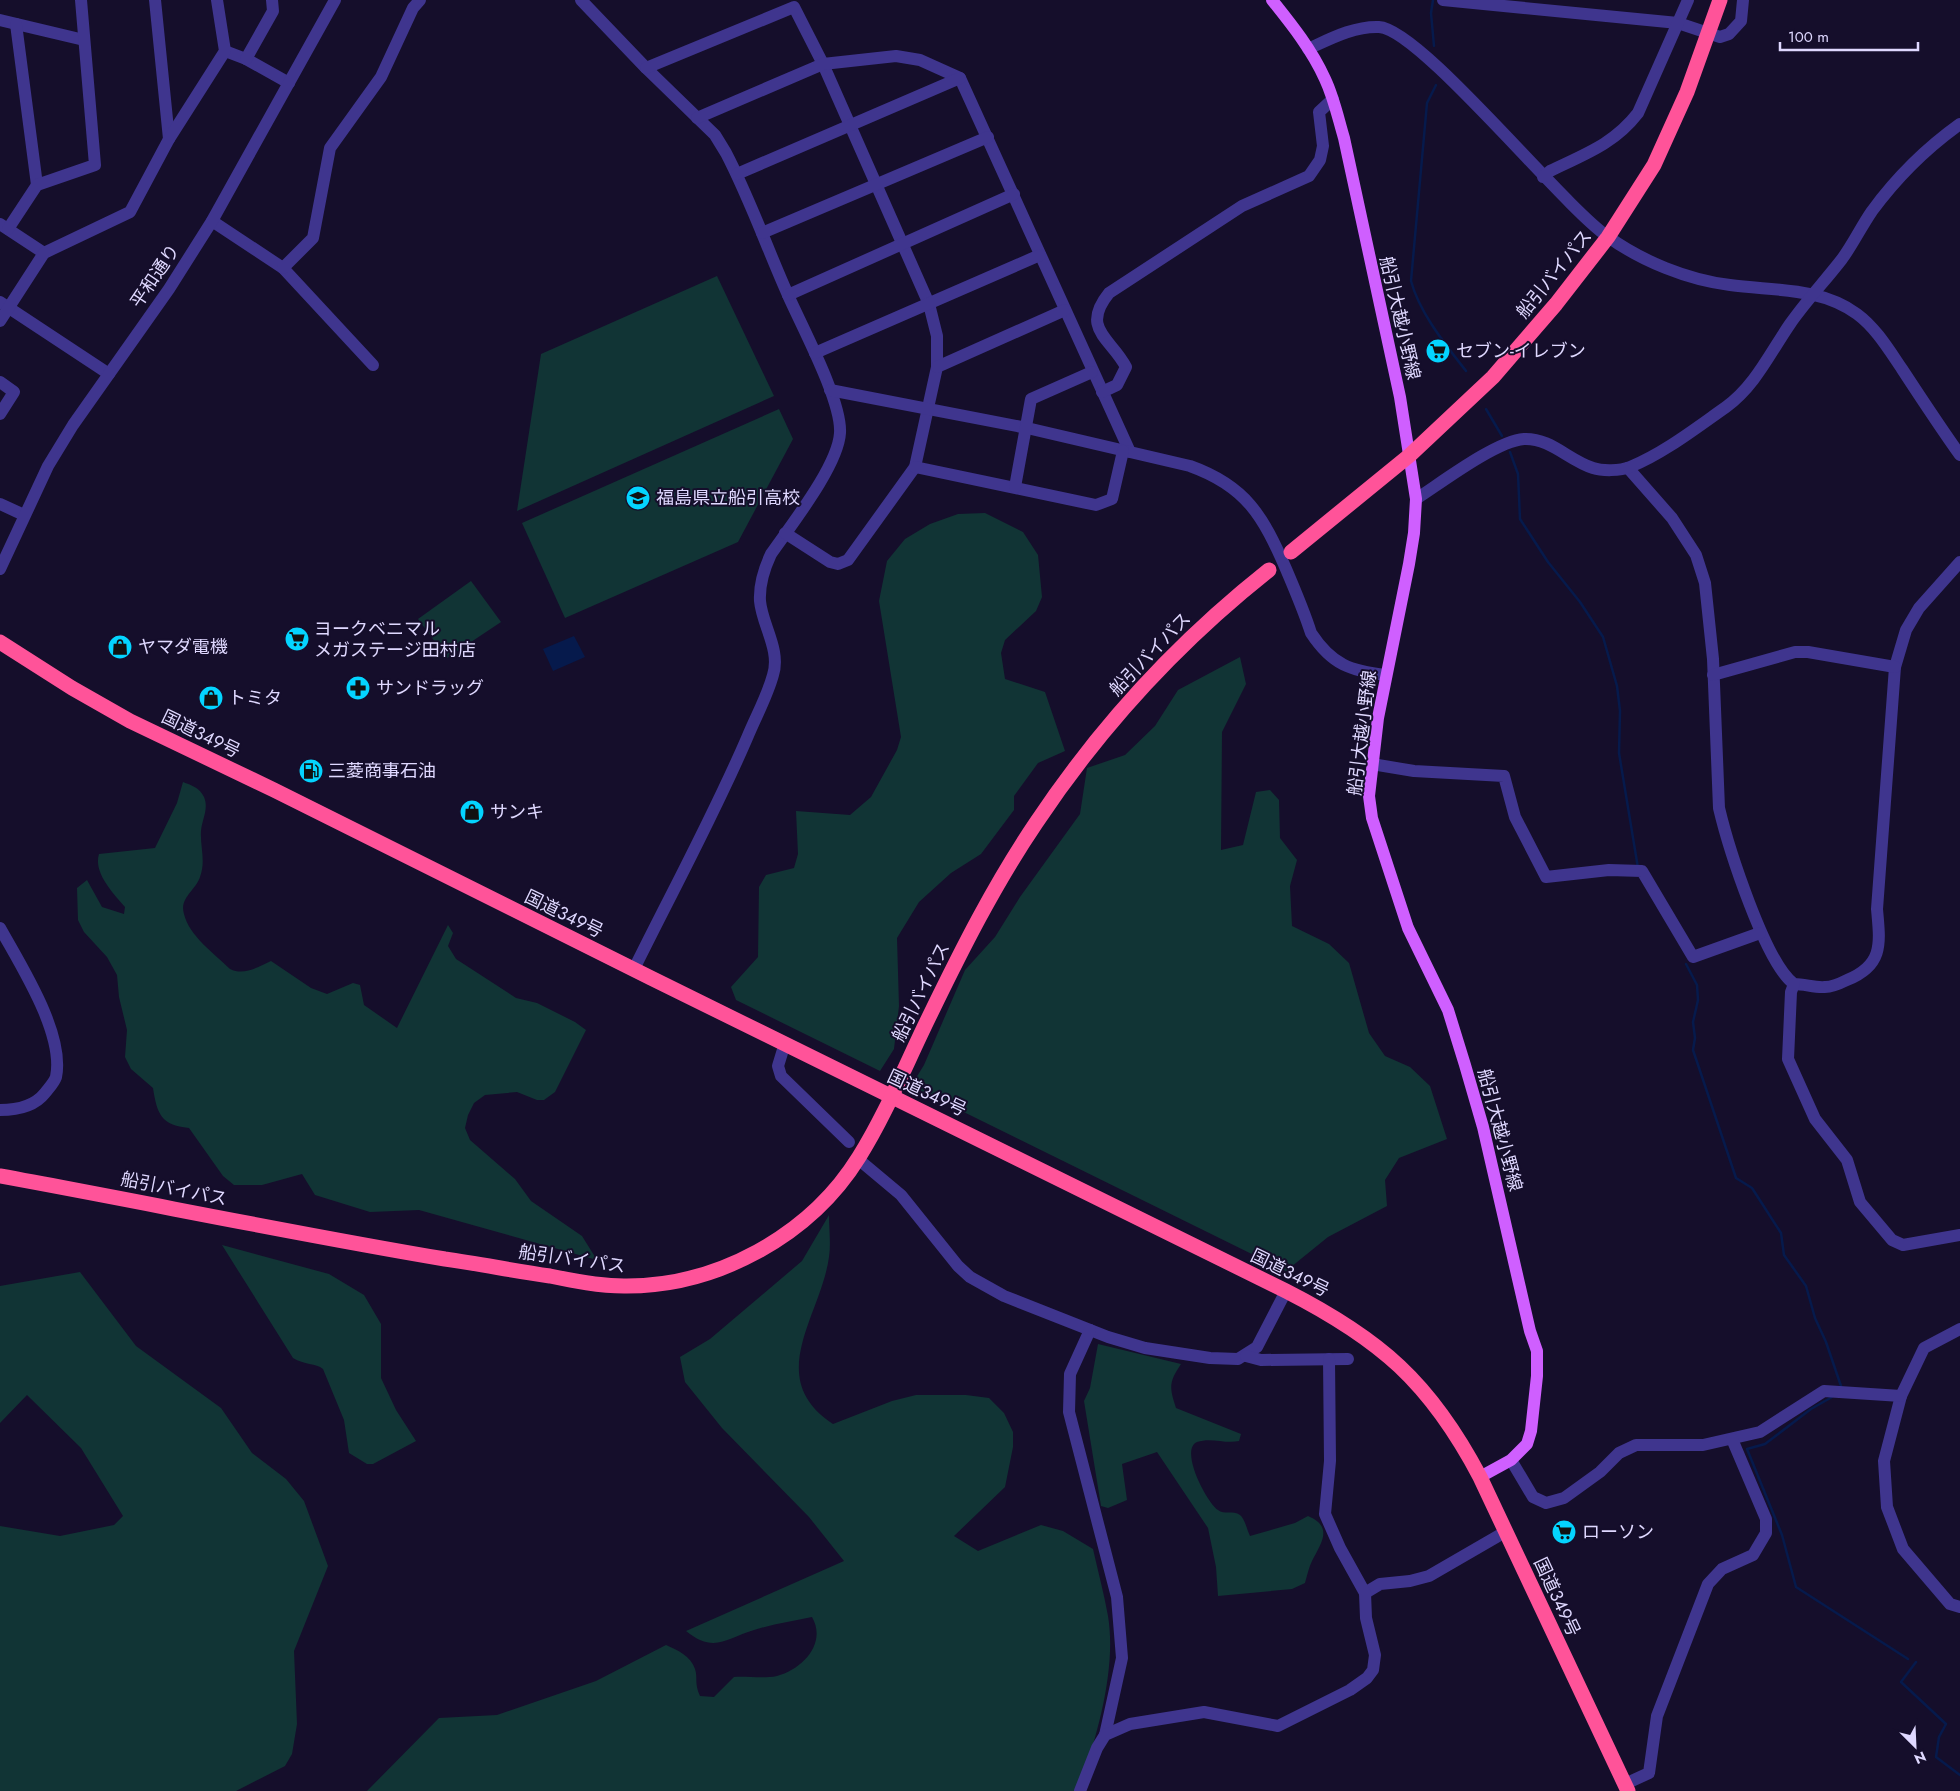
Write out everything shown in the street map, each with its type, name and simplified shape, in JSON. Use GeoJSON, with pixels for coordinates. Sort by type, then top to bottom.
{"type":"FeatureCollection","features":[{"type":"Feature","properties":{"kind":"highway","name":"船引バイパス"},"geometry":{"type":"LineString","coordinates":[[1291,552],[1410,455],[1492,377],[1556,304],[1608,237],[1654,165],[1687,92],[1720,0]]}},
{"type":"Feature","properties":{"kind":"highway","name":"船引バイパス"},"geometry":{"type":"LineString","coordinates":[[0,1176],[408,1253],[589,1283],[624,1286],[692,1278],[724,1268],[756,1253],[791,1230],[828,1197],[858,1159],[956,961],[994,890],[1034,825],[1085,752],[1147,682],[1194,634],[1269,570]]}},
{"type":"Feature","properties":{"kind":"highway","name":"国道349号"},"geometry":{"type":"LineString","coordinates":[[0,642],[72,688],[130,721],[274,790],[1286,1291],[1341,1320],[1405,1370],[1448,1423],[1480,1478],[1626,1787]]}},
{"type":"Feature","properties":{"kind":"main road","name":"船引大越小野線"},"geometry":{"type":"LineString","coordinates":[[1272,0],[1308,49],[1326,80],[1344,138],[1400,396],[1416,499],[1414,533],[1386,675],[1372,764],[1369,796],[1372,818],[1408,928],[1448,1010],[1487,1144],[1530,1331],[1537,1351],[1537,1376],[1531,1431],[1527,1444],[1511,1460],[1480,1478]]}},
{"type":"Feature","properties":{"kind":"street"},"geometry":{"type":"LineString","coordinates":[[44,253],[4,226],[37,185],[95,165],[81,0]]}},
{"type":"Feature","properties":{"kind":"street"},"geometry":{"type":"LineString","coordinates":[[155,0],[169,139]]}},
{"type":"Feature","properties":{"kind":"street"},"geometry":{"type":"LineString","coordinates":[[0,321],[5,305],[44,253],[130,212],[169,139],[224,51],[217,0]]}},
{"type":"Feature","properties":{"kind":"street"},"geometry":{"type":"LineString","coordinates":[[246,59],[273,11],[272,0]]}},
{"type":"Feature","properties":{"kind":"street","name":"平和通り"},"geometry":{"type":"LineString","coordinates":[[0,569],[24,515],[68,433],[169,289],[212,221],[335,0]]}},
{"type":"Feature","properties":{"kind":"street"},"geometry":{"type":"LineString","coordinates":[[283,268],[313,238],[330,148],[382,77],[413,8],[420,0]]}},
{"type":"Feature","properties":{"kind":"street"},"geometry":{"type":"LineString","coordinates":[[581,0],[646,68],[715,135],[737,174],[788,295],[815,353],[838,415],[840,432],[838,446],[829,466],[772,554],[761,583],[760,601],[771,637],[774,672],[765,702],[634,969]]}},
{"type":"Feature","properties":{"kind":"street"},"geometry":{"type":"LineString","coordinates":[[1443,0],[1678,23],[1720,37],[1729,34],[1741,21],[1743,0]]}},
{"type":"Feature","properties":{"kind":"street"},"geometry":{"type":"LineString","coordinates":[[1544,177],[1550,171],[1607,144],[1626,128],[1638,113],[1688,0]]}},
{"type":"Feature","properties":{"kind":"street"},"geometry":{"type":"LineString","coordinates":[[646,68],[794,7],[823,64],[929,304],[937,336],[937,367],[915,467],[848,560],[838,564],[830,562],[786,533]]}},
{"type":"Feature","properties":{"kind":"street"},"geometry":{"type":"LineString","coordinates":[[0,20],[84,40]]}},
{"type":"Feature","properties":{"kind":"street"},"geometry":{"type":"LineString","coordinates":[[16,24],[37,185]]}},
{"type":"Feature","properties":{"kind":"street"},"geometry":{"type":"LineString","coordinates":[[1308,49],[1343,33],[1380,27],[1395,34],[1436,65],[1544,177],[1588,221],[1608,237],[1647,259],[1691,276],[1728,285],[1782,289],[1811,294],[1830,299],[1860,316],[1882,340],[1960,455]]}},
{"type":"Feature","properties":{"kind":"street"},"geometry":{"type":"LineString","coordinates":[[224,51],[246,59],[288,83]]}},
{"type":"Feature","properties":{"kind":"street"},"geometry":{"type":"LineString","coordinates":[[697,118],[823,64],[896,56],[920,60],[960,78],[1014,194],[1102,392],[1126,451],[1112,499],[1096,505],[915,467]]}},
{"type":"Feature","properties":{"kind":"street"},"geometry":{"type":"LineString","coordinates":[[737,174],[960,78]]}},
{"type":"Feature","properties":{"kind":"street"},"geometry":{"type":"LineString","coordinates":[[1102,392],[1117,384],[1126,367],[1121,358],[1102,338],[1097,314],[1100,304],[1109,293],[1242,206],[1309,176],[1320,160],[1323,146],[1319,112],[1333,100]]}},
{"type":"Feature","properties":{"kind":"street"},"geometry":{"type":"LineString","coordinates":[[1416,499],[1508,443],[1522,439],[1540,440],[1593,468],[1610,470],[1628,468],[1672,443],[1728,405],[1750,385],[1811,294],[1842,258],[1871,212],[1901,175],[1936,142],[1960,124]]}},
{"type":"Feature","properties":{"kind":"street"},"geometry":{"type":"LineString","coordinates":[[762,233],[988,137]]}},
{"type":"Feature","properties":{"kind":"street"},"geometry":{"type":"LineString","coordinates":[[788,295],[1014,194]]}},
{"type":"Feature","properties":{"kind":"street"},"geometry":{"type":"LineString","coordinates":[[212,221],[283,268],[373,365]]}},
{"type":"Feature","properties":{"kind":"street"},"geometry":{"type":"LineString","coordinates":[[815,353],[1040,255]]}},
{"type":"Feature","properties":{"kind":"street"},"geometry":{"type":"LineString","coordinates":[[5,305],[109,374]]}},
{"type":"Feature","properties":{"kind":"street"},"geometry":{"type":"LineString","coordinates":[[937,367],[1065,310]]}},
{"type":"Feature","properties":{"kind":"street"},"geometry":{"type":"LineString","coordinates":[[1015,487],[1031,400],[1092,372]]}},
{"type":"Feature","properties":{"kind":"street"},"geometry":{"type":"LineString","coordinates":[[0,382],[14,392],[0,414]]}},
{"type":"Feature","properties":{"kind":"street"},"geometry":{"type":"LineString","coordinates":[[830,390],[1027,428],[1206,472],[1240,493],[1266,524],[1311,634],[1319,645],[1331,658],[1344,666],[1358,672],[1386,675]]}},
{"type":"Feature","properties":{"kind":"street"},"geometry":{"type":"LineString","coordinates":[[1628,468],[1672,518],[1696,555],[1705,583],[1709,611],[1714,675],[1719,808],[1724,829],[1760,933],[1780,969],[1794,984],[1824,987],[1836,984],[1860,975],[1875,960],[1880,940],[1877,909],[1896,667],[1906,630],[1919,608],[1960,562]]}},
{"type":"Feature","properties":{"kind":"street"},"geometry":{"type":"LineString","coordinates":[[0,504],[24,515]]}},
{"type":"Feature","properties":{"kind":"street"},"geometry":{"type":"LineString","coordinates":[[1714,675],[1795,652],[1896,667]]}},
{"type":"Feature","properties":{"kind":"street"},"geometry":{"type":"LineString","coordinates":[[1372,764],[1414,771],[1504,776],[1515,816],[1546,877],[1609,870],[1642,871],[1693,957],[1760,933]]}},
{"type":"Feature","properties":{"kind":"street"},"geometry":{"type":"LineString","coordinates":[[0,928],[51,1028],[57,1051],[56,1079],[41,1098],[17,1110],[0,1110]]}},
{"type":"Feature","properties":{"kind":"street"},"geometry":{"type":"LineString","coordinates":[[1794,984],[1791,992],[1788,1059],[1815,1119],[1848,1160],[1860,1202],[1892,1240],[1903,1245],[1960,1235]]}},
{"type":"Feature","properties":{"kind":"street"},"geometry":{"type":"LineString","coordinates":[[785,1043],[778,1066],[781,1076],[849,1142]]}},
{"type":"Feature","properties":{"kind":"street"},"geometry":{"type":"LineString","coordinates":[[858,1159],[901,1195],[958,1266],[970,1277],[1004,1296],[1090,1330],[1145,1348],[1227,1360],[1246,1356],[1261,1360],[1348,1359]]}},
{"type":"Feature","properties":{"kind":"street"},"geometry":{"type":"LineString","coordinates":[[1246,1356],[1264,1338],[1286,1291]]}},
{"type":"Feature","properties":{"kind":"street"},"geometry":{"type":"LineString","coordinates":[[1960,1329],[1924,1348],[1901,1396],[1884,1461],[1887,1507],[1903,1549],[1950,1604],[1960,1607]]}},
{"type":"Feature","properties":{"kind":"street"},"geometry":{"type":"LineString","coordinates":[[1080,1791],[1097,1748],[1105,1735],[1122,1658],[1118,1597],[1068,1412],[1070,1374],[1090,1330]]}},
{"type":"Feature","properties":{"kind":"street"},"geometry":{"type":"LineString","coordinates":[[1105,1735],[1130,1724],[1204,1712],[1278,1726],[1307,1713],[1357,1685],[1367,1678],[1373,1670],[1375,1655],[1366,1618],[1366,1593],[1340,1548],[1325,1514],[1330,1461],[1329,1359]]}},
{"type":"Feature","properties":{"kind":"street"},"geometry":{"type":"LineString","coordinates":[[1511,1460],[1533,1497],[1546,1503],[1564,1498],[1628,1448],[1645,1444],[1703,1445],[1760,1432],[1824,1391],[1901,1396]]}},
{"type":"Feature","properties":{"kind":"street"},"geometry":{"type":"LineString","coordinates":[[1626,1787],[1649,1773],[1657,1716],[1708,1584],[1722,1569],[1753,1555],[1766,1533],[1766,1519],[1732,1439]]}},
{"type":"Feature","properties":{"kind":"street"},"geometry":{"type":"LineString","coordinates":[[1366,1593],[1380,1584],[1410,1581],[1428,1576],[1505,1532]]}},
{"type":"Feature","properties":{"kind":"green space"},"geometry":{"type":"Polygon","coordinates":[[[717,276],[774,396],[517,511],[541,354],[717,276]]]}},
{"type":"Feature","properties":{"kind":"green space"},"geometry":{"type":"Polygon","coordinates":[[[779,409],[793,439],[738,542],[565,618],[522,523],[779,409]]]}},
{"type":"Feature","properties":{"kind":"green space"},"geometry":{"type":"Polygon","coordinates":[[[985,513],[1023,532],[1038,555],[1042,597],[1036,611],[1005,640],[1001,653],[1005,679],[1045,692],[1065,751],[1038,763],[1014,796],[1014,810],[981,854],[951,873],[919,902],[897,938],[899,1006],[894,1049],[880,1071],[736,1000],[731,987],[758,957],[759,887],[766,875],[794,868],[798,854],[796,811],[850,815],[871,797],[897,750],[901,737],[879,601],[887,561],[905,539],[930,524],[958,514],[985,513]]]}},
{"type":"Feature","properties":{"kind":"green space"},"geometry":{"type":"Polygon","coordinates":[[[471,581],[501,622],[447,658],[418,619],[471,581]]]}},
{"type":"Feature","properties":{"kind":"green space"},"geometry":{"type":"Polygon","coordinates":[[[1240,657],[1246,684],[1222,732],[1221,850],[1243,845],[1256,792],[1270,790],[1279,800],[1280,838],[1297,860],[1290,886],[1292,926],[1329,944],[1349,963],[1369,1033],[1385,1056],[1410,1067],[1430,1086],[1447,1139],[1399,1158],[1385,1180],[1387,1206],[1328,1237],[1286,1271],[911,1086],[924,1065],[965,970],[995,937],[1020,897],[1080,814],[1087,768],[1125,755],[1155,726],[1178,690],[1240,657]]]}},
{"type":"Feature","properties":{"kind":"green space"},"geometry":{"type":"Polygon","coordinates":[[[183,782],[200,791],[206,806],[201,831],[202,871],[198,882],[184,903],[184,914],[191,930],[230,969],[240,972],[246,971],[271,961],[311,988],[327,994],[353,983],[360,985],[364,1005],[397,1028],[448,925],[453,933],[448,946],[456,959],[516,998],[537,1003],[575,1022],[586,1030],[555,1092],[544,1100],[537,1100],[517,1092],[485,1095],[474,1103],[468,1115],[465,1128],[470,1140],[515,1179],[531,1201],[582,1236],[597,1260],[419,1210],[370,1212],[315,1195],[302,1174],[262,1185],[234,1185],[223,1176],[189,1128],[172,1124],[162,1117],[156,1105],[153,1088],[131,1069],[125,1057],[127,1030],[119,997],[117,975],[107,957],[84,932],[78,920],[77,888],[87,880],[102,907],[124,914],[125,907],[110,890],[102,876],[98,861],[99,854],[155,848],[177,803],[183,782]]]}},
{"type":"Feature","properties":{"kind":"green space"},"geometry":{"type":"Polygon","coordinates":[[[829,1215],[829,1257],[824,1279],[802,1345],[799,1367],[802,1387],[812,1406],[833,1424],[892,1401],[916,1395],[966,1395],[989,1398],[1004,1413],[1013,1432],[1013,1447],[1005,1487],[954,1536],[978,1551],[1041,1525],[1063,1531],[1093,1549],[1108,1616],[1110,1659],[1098,1727],[1078,1791],[367,1791],[439,1718],[497,1715],[596,1681],[666,1645],[683,1654],[693,1664],[700,1696],[714,1697],[734,1677],[767,1677],[787,1673],[810,1654],[817,1636],[812,1617],[776,1624],[713,1643],[696,1638],[686,1631],[844,1561],[809,1517],[722,1428],[685,1382],[680,1357],[710,1339],[802,1261],[829,1215]]]}},
{"type":"Feature","properties":{"kind":"green space"},"geometry":{"type":"Polygon","coordinates":[[[222,1245],[329,1274],[364,1295],[381,1324],[381,1378],[396,1410],[416,1441],[373,1464],[367,1464],[349,1453],[344,1420],[323,1369],[293,1358],[222,1245]]]}},
{"type":"Feature","properties":{"kind":"green space"},"geometry":{"type":"Polygon","coordinates":[[[80,1272],[136,1346],[221,1408],[252,1453],[286,1479],[304,1501],[328,1566],[294,1651],[297,1724],[292,1754],[285,1766],[236,1791],[0,1791],[0,1526],[60,1536],[114,1525],[123,1516],[81,1448],[27,1395],[0,1423],[0,1286],[80,1272]]]}},
{"type":"Feature","properties":{"kind":"green space"},"geometry":{"type":"Polygon","coordinates":[[[1098,1344],[1181,1364],[1171,1385],[1176,1408],[1241,1434],[1239,1441],[1213,1440],[1197,1442],[1192,1447],[1191,1455],[1202,1488],[1213,1505],[1223,1512],[1240,1515],[1245,1522],[1250,1536],[1295,1523],[1308,1516],[1321,1525],[1323,1530],[1322,1542],[1311,1563],[1305,1583],[1292,1589],[1218,1596],[1216,1567],[1208,1528],[1157,1452],[1122,1464],[1127,1500],[1108,1508],[1101,1506],[1084,1401],[1090,1388],[1098,1344]]]}},
{"type":"Feature","properties":{"kind":"water"},"geometry":{"type":"Polygon","coordinates":[[[574,636],[585,657],[553,671],[543,649],[574,636]]]}},
{"type":"Feature","properties":{"kind":"waterway"},"geometry":{"type":"LineString","coordinates":[[1433,0],[1431,13],[1434,46]]}},
{"type":"Feature","properties":{"kind":"waterway"},"geometry":{"type":"LineString","coordinates":[[1436,85],[1427,103],[1411,281],[1427,317],[1466,371]]}},
{"type":"Feature","properties":{"kind":"waterway"},"geometry":{"type":"LineString","coordinates":[[1486,409],[1502,436]]}},
{"type":"Feature","properties":{"kind":"waterway"},"geometry":{"type":"LineString","coordinates":[[1510,452],[1518,474],[1520,519],[1548,562],[1580,602],[1603,637],[1617,686],[1620,711],[1619,753],[1638,868]]}},
{"type":"Feature","properties":{"kind":"waterway"},"geometry":{"type":"LineString","coordinates":[[1686,964],[1697,985],[1698,1000],[1693,1022],[1695,1038],[1693,1050],[1736,1178],[1752,1188],[1781,1233],[1784,1255],[1806,1286],[1815,1318],[1826,1342],[1841,1386]]}},
{"type":"Feature","properties":{"kind":"waterway"},"geometry":{"type":"LineString","coordinates":[[1832,1397],[1811,1409],[1765,1444],[1747,1449],[1782,1535],[1796,1587],[1908,1659]]}},
{"type":"Feature","properties":{"kind":"waterway"},"geometry":{"type":"LineString","coordinates":[[1916,1662],[1901,1682],[1946,1724],[1939,1737],[1936,1757],[1960,1775]]}},
{"type":"Feature","properties":{"kind":"place","name":"セブン-イレブン"},"geometry":{"type":"Point","coordinates":[1438,351]}},
{"type":"Feature","properties":{"kind":"place","name":"福島県立船引高校"},"geometry":{"type":"Point","coordinates":[638,498]}},
{"type":"Feature","properties":{"kind":"place","name":"ヨークベニマル メガステージ田村店"},"geometry":{"type":"Point","coordinates":[297,639]}},
{"type":"Feature","properties":{"kind":"place","name":"ヤマダ電機"},"geometry":{"type":"Point","coordinates":[120,647]}},
{"type":"Feature","properties":{"kind":"place","name":"サンドラッグ"},"geometry":{"type":"Point","coordinates":[358,688]}},
{"type":"Feature","properties":{"kind":"place","name":"トミタ"},"geometry":{"type":"Point","coordinates":[211,698]}},
{"type":"Feature","properties":{"kind":"place","name":"三菱商事石油"},"geometry":{"type":"Point","coordinates":[311,771]}},
{"type":"Feature","properties":{"kind":"place","name":"サンキ"},"geometry":{"type":"Point","coordinates":[472,812]}},
{"type":"Feature","properties":{"kind":"place","name":"ローソン"},"geometry":{"type":"Point","coordinates":[1564,1532]}}]}
